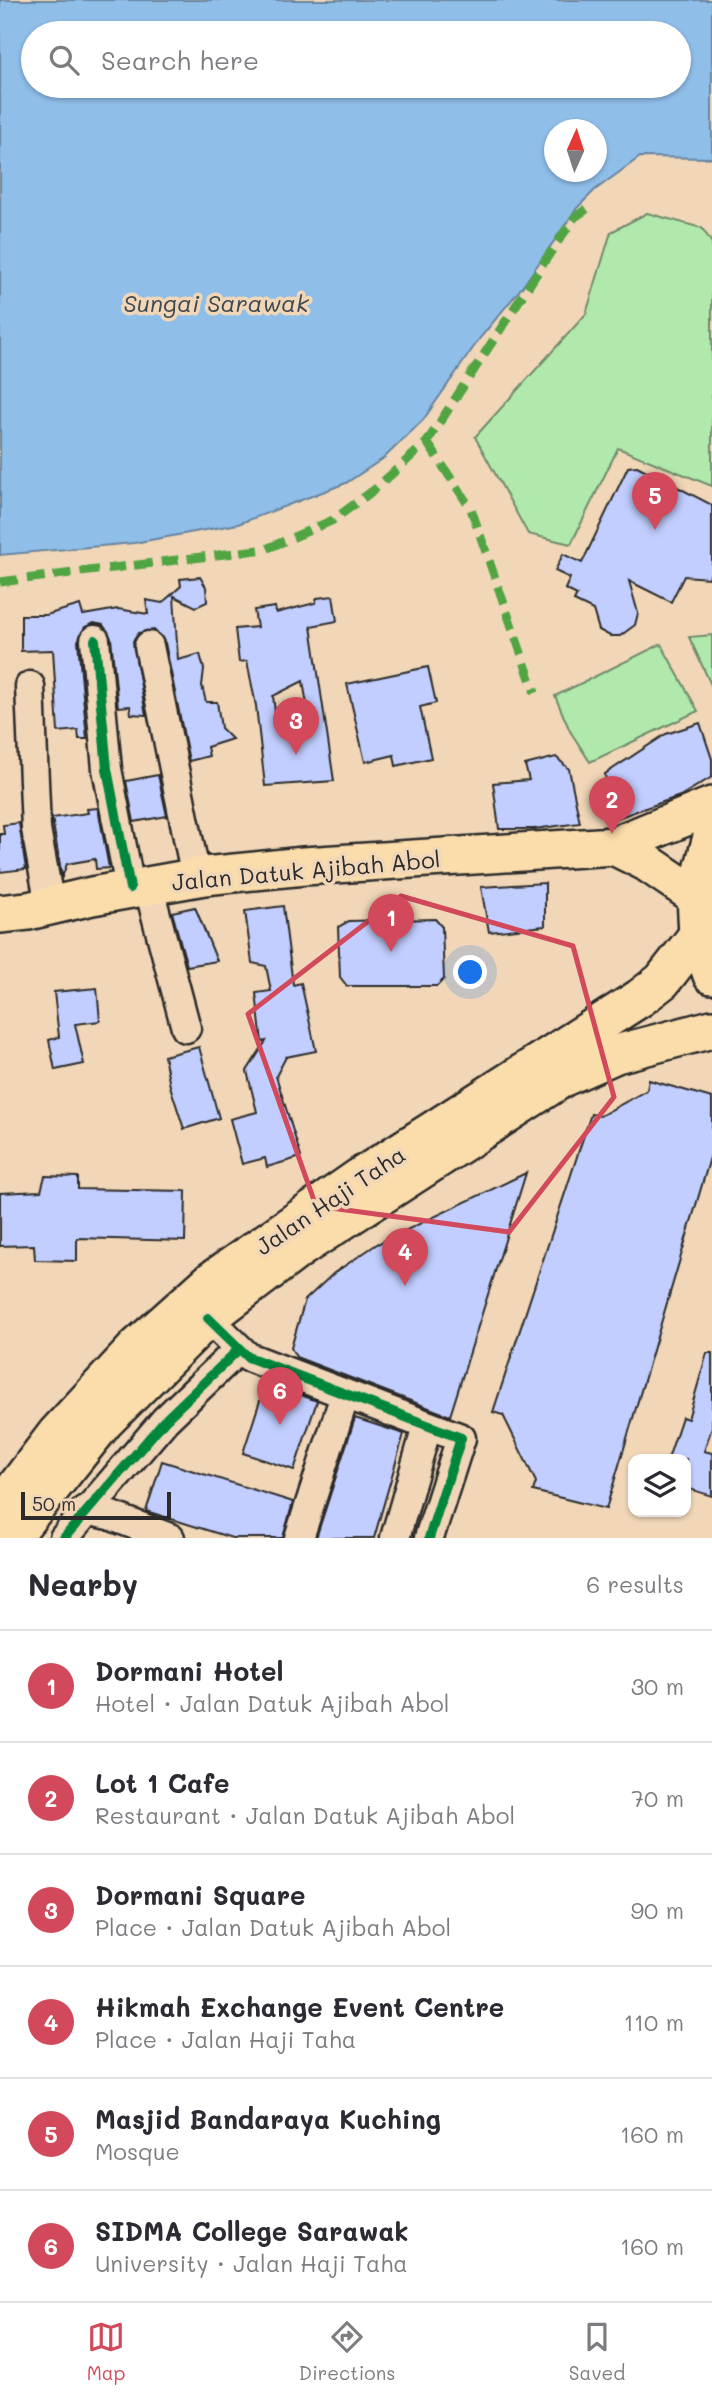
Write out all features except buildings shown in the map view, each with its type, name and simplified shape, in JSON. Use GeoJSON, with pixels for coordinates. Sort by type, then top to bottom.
{"type":"FeatureCollection","features":[{"type":"Feature","properties":{"kind":"main road","name":"Jalan Datuk Ajibah Abol"},"geometry":{"type":"LineString","coordinates":[[0,914],[197,877],[304,866],[614,846],[712,806]]}},
{"type":"Feature","properties":{"kind":"main road"},"geometry":{"type":"LineString","coordinates":[[712,837],[696,896],[698,935],[712,975]]}},
{"type":"Feature","properties":{"kind":"main road"},"geometry":{"type":"LineString","coordinates":[[614,846],[646,862],[696,896]]}},
{"type":"Feature","properties":{"kind":"main road","name":"Jalan Haji Taha"},"geometry":{"type":"LineString","coordinates":[[0,1508],[57,1433],[137,1347],[212,1280],[360,1177],[640,998],[662,981],[698,935]]}},
{"type":"Feature","properties":{"kind":"main road","name":"Jalan Haji Taha"},"geometry":{"type":"LineString","coordinates":[[10,1538],[104,1422],[208,1318],[299,1249],[564,1077],[616,1054],[712,1029]]}},
{"type":"Feature","properties":{"kind":"street"},"geometry":{"type":"LineString","coordinates":[[95,640],[107,769],[139,886],[186,1028]]}},
{"type":"Feature","properties":{"kind":"street"},"geometry":{"type":"LineString","coordinates":[[149,646],[197,877]]}},
{"type":"Feature","properties":{"kind":"street"},"geometry":{"type":"LineString","coordinates":[[30,686],[36,829],[51,906]]}},
{"type":"Feature","properties":{"kind":"street"},"geometry":{"type":"LineString","coordinates":[[208,1318],[248,1357],[461,1438],[429,1538]]}},
{"type":"Feature","properties":{"kind":"street"},"geometry":{"type":"LineString","coordinates":[[64,1538],[85,1510],[165,1420],[238,1350]]}},
{"type":"Feature","properties":{"kind":"street"},"geometry":{"type":"LineString","coordinates":[[299,1538],[345,1395]]}},
{"type":"Feature","properties":{"kind":"street"},"geometry":{"type":"LineString","coordinates":[[395,1538],[427,1427]]}},
{"type":"Feature","properties":{"kind":"street"},"geometry":{"type":"LineString","coordinates":[[85,1510],[109,1515],[170,1538]]}},
{"type":"Feature","properties":{"kind":"highlighted area"},"geometry":{"type":"Polygon","coordinates":[[[401,896],[573,946],[614,1097],[509,1232],[316,1206],[248,1014],[401,896]]]}},
{"type":"Feature","properties":{"kind":"green space"},"geometry":{"type":"Polygon","coordinates":[[[647,213],[702,228],[712,243],[712,486],[618,448],[571,544],[528,534],[475,437],[586,314],[611,232],[647,213]]]}},
{"type":"Feature","properties":{"kind":"green space"},"geometry":{"type":"Polygon","coordinates":[[[712,635],[712,687],[689,637],[712,635]]]}},
{"type":"Feature","properties":{"kind":"green space"},"geometry":{"type":"Polygon","coordinates":[[[661,644],[698,711],[590,762],[570,731],[555,696],[661,644]]]}},
{"type":"Feature","properties":{"kind":"water","name":"Sungai Sarawak"},"geometry":{"type":"Polygon","coordinates":[[[0,0],[712,0],[712,158],[640,157],[607,181],[607,119],[544,119],[544,182],[606,182],[577,208],[523,286],[480,338],[423,420],[384,458],[346,483],[238,524],[134,543],[0,555],[0,0]]]}},
{"type":"Feature","properties":{"kind":"marked path"},"geometry":{"type":"LineString","coordinates":[[0,582],[266,549],[333,520],[374,490],[427,442],[554,247],[575,217],[587,209]]}},
{"type":"Feature","properties":{"kind":"marked path"},"geometry":{"type":"LineString","coordinates":[[427,442],[471,509],[535,693]]}},
{"type":"Feature","properties":{"kind":"cycle path"},"geometry":{"type":"LineString","coordinates":[[95,640],[107,769],[130,888]]}},
{"type":"Feature","properties":{"kind":"cycle path"},"geometry":{"type":"LineString","coordinates":[[208,1318],[248,1357],[461,1438],[429,1538]]}},
{"type":"Feature","properties":{"kind":"cycle path"},"geometry":{"type":"LineString","coordinates":[[64,1538],[165,1420],[238,1350]]}},
{"type":"Feature","properties":{"kind":"place","name":"Masjid Bandaraya Kuching"},"geometry":{"type":"Point","coordinates":[655,530]}},
{"type":"Feature","properties":{"kind":"place","name":"Dormani Square"},"geometry":{"type":"Point","coordinates":[296,755]}},
{"type":"Feature","properties":{"kind":"place","name":"Lot 1 Cafe"},"geometry":{"type":"Point","coordinates":[612,834]}},
{"type":"Feature","properties":{"kind":"place","name":"Dormani Hotel"},"geometry":{"type":"Point","coordinates":[391,952]}},
{"type":"Feature","properties":{"kind":"place","name":"Hikmah Exchange Event Centre"},"geometry":{"type":"Point","coordinates":[405,1286]}},
{"type":"Feature","properties":{"kind":"place","name":"SIDMA College Sarawak"},"geometry":{"type":"Point","coordinates":[280,1425]}}]}
